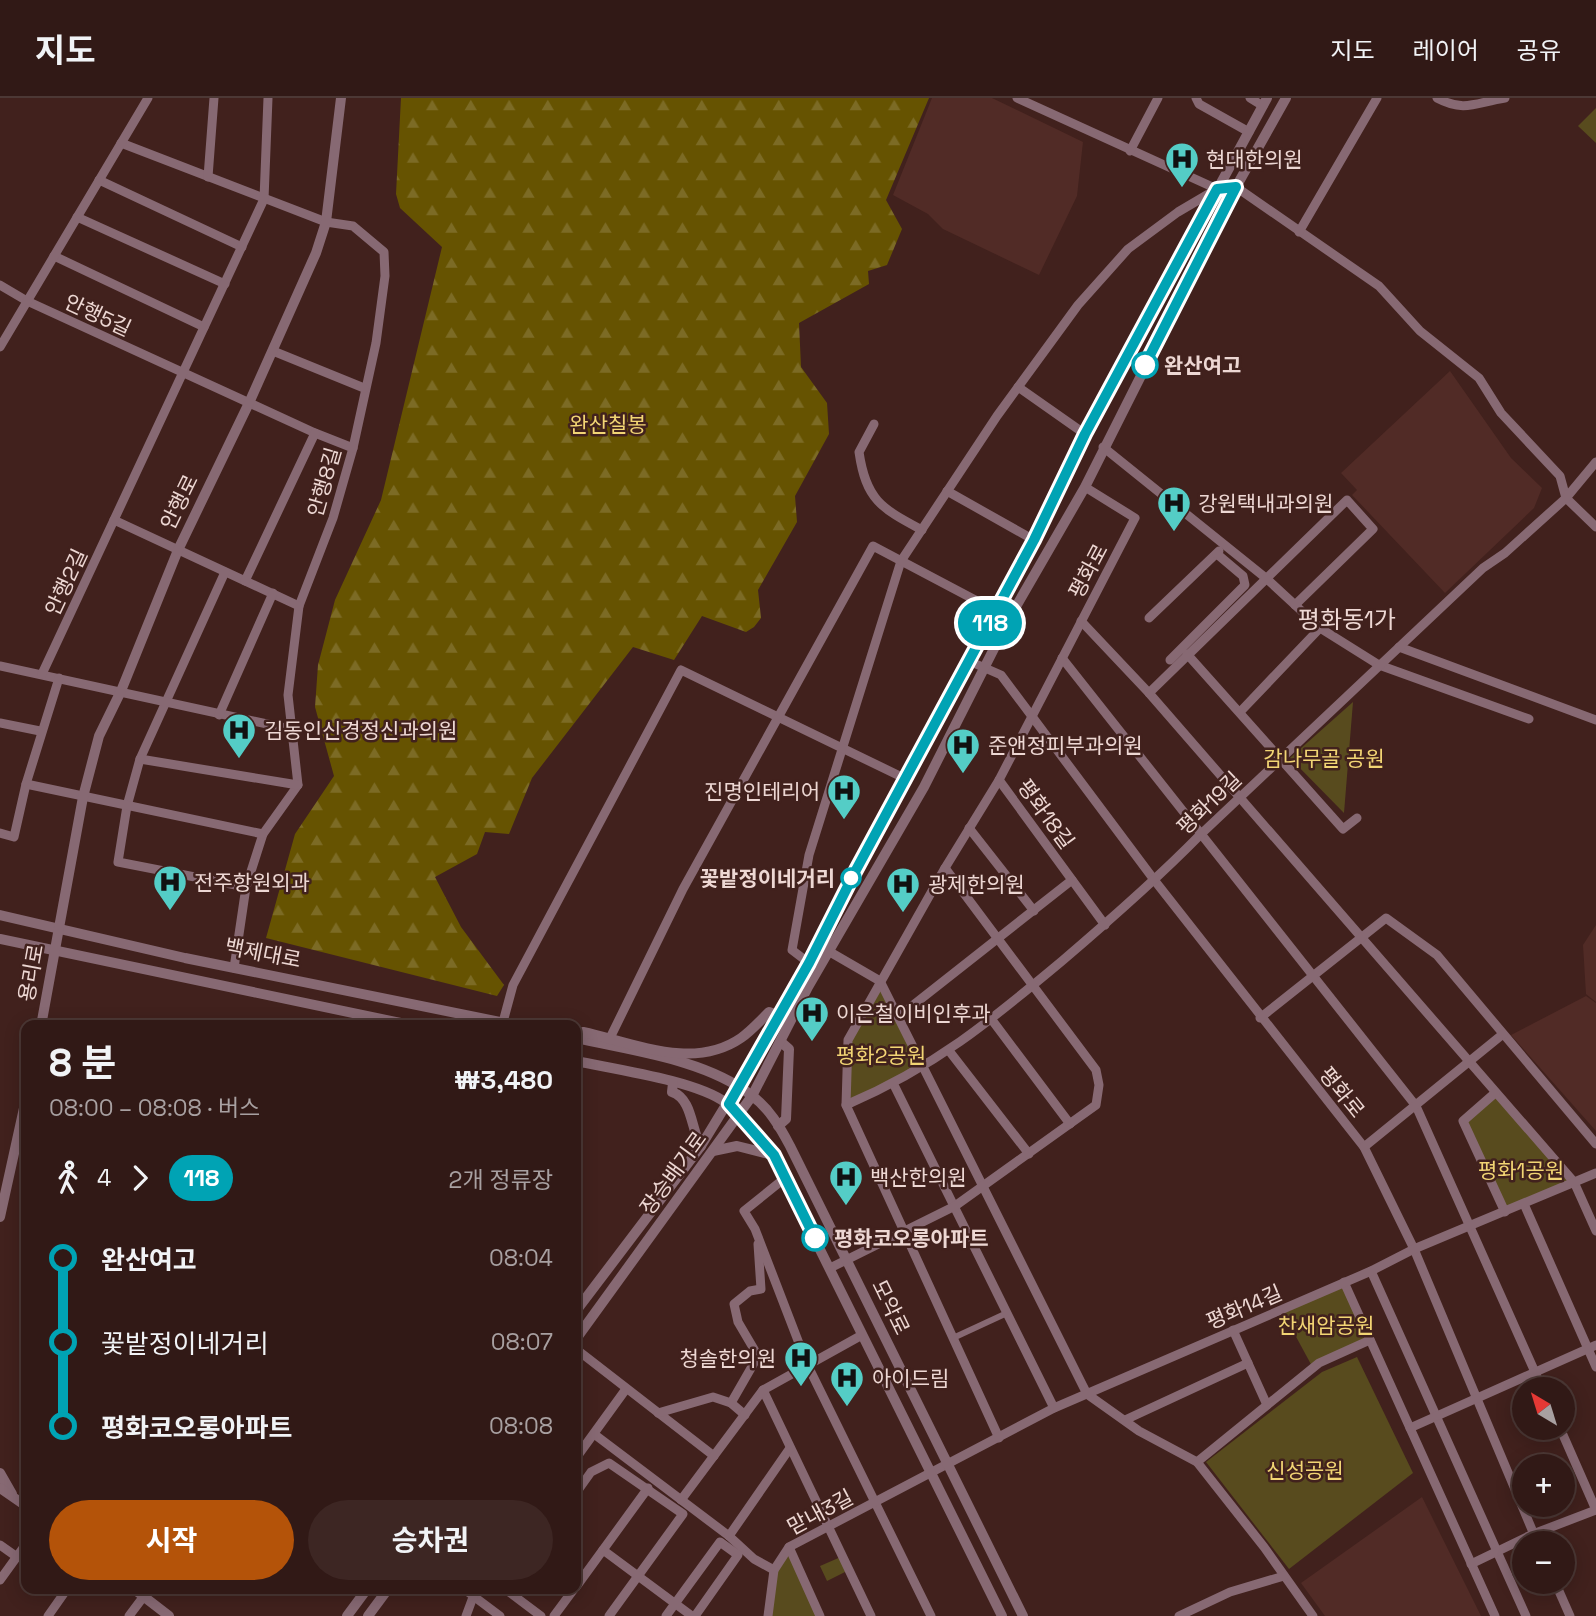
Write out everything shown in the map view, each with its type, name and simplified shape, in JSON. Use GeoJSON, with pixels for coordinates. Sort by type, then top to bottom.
{"type":"FeatureCollection","features":[{"type":"Feature","properties":{"kind":"street"},"geometry":{"type":"LineString","coordinates":[[0,347],[148,98]]}},
{"type":"Feature","properties":{"kind":"street"},"geometry":{"type":"LineString","coordinates":[[183,373],[264,199],[268,98]]}},
{"type":"Feature","properties":{"kind":"street","name":"안행로"},"geometry":{"type":"LineString","coordinates":[[59,928],[83,797],[99,736],[121,691],[178,550],[250,403],[316,253],[326,222],[341,98]]}},
{"type":"Feature","properties":{"kind":"street"},"geometry":{"type":"LineString","coordinates":[[1017,98],[1217,189]]}},
{"type":"Feature","properties":{"kind":"street"},"geometry":{"type":"LineString","coordinates":[[1130,151],[1158,98]]}},
{"type":"Feature","properties":{"kind":"street"},"geometry":{"type":"LineString","coordinates":[[1250,98],[1265,102]]}},
{"type":"Feature","properties":{"kind":"street","name":"장승배기로"},"geometry":{"type":"LineString","coordinates":[[581,1332],[752,1096],[830,952],[894,843],[1010,617],[1085,487],[1236,187],[1286,98]]}},
{"type":"Feature","properties":{"kind":"street"},"geometry":{"type":"LineString","coordinates":[[1299,232],[1377,98]]}},
{"type":"Feature","properties":{"kind":"street"},"geometry":{"type":"LineString","coordinates":[[1437,98],[1453,106],[1468,107],[1484,99],[1506,98]]}},
{"type":"Feature","properties":{"kind":"street"},"geometry":{"type":"LineString","coordinates":[[208,177],[214,99]]}},
{"type":"Feature","properties":{"kind":"street"},"geometry":{"type":"LineString","coordinates":[[1199,100],[1248,132]]}},
{"type":"Feature","properties":{"kind":"street","name":"장승배기로"},"geometry":{"type":"LineString","coordinates":[[581,1304],[701,1146],[729,1104],[780,1016],[1034,540],[1085,434],[1265,102]]}},
{"type":"Feature","properties":{"kind":"street"},"geometry":{"type":"LineString","coordinates":[[121,143],[326,222]]}},
{"type":"Feature","properties":{"kind":"street"},"geometry":{"type":"LineString","coordinates":[[99,180],[242,247]]}},
{"type":"Feature","properties":{"kind":"street"},"geometry":{"type":"LineString","coordinates":[[809,963],[792,950],[809,855],[901,561],[1018,387],[1078,305],[1128,249],[1178,212],[1217,189],[1236,187],[1378,286],[1420,331],[1479,378],[1501,413],[1560,477],[1566,498],[1596,527]]}},
{"type":"Feature","properties":{"kind":"street"},"geometry":{"type":"LineString","coordinates":[[77,217],[225,284]]}},
{"type":"Feature","properties":{"kind":"street","name":"안행8길"},"geometry":{"type":"LineString","coordinates":[[298,785],[288,695],[299,606],[333,517],[353,447],[376,343],[385,276],[384,251],[353,226],[326,222]]}},
{"type":"Feature","properties":{"kind":"street"},"geometry":{"type":"LineString","coordinates":[[54,256],[204,327]]}},
{"type":"Feature","properties":{"kind":"street","name":"안행5길"},"geometry":{"type":"LineString","coordinates":[[0,285],[27,302],[315,433],[353,447]]}},
{"type":"Feature","properties":{"kind":"street"},"geometry":{"type":"LineString","coordinates":[[273,351],[364,388]]}},
{"type":"Feature","properties":{"kind":"street","name":"안행2길"},"geometry":{"type":"LineString","coordinates":[[42,674],[183,373]]}},
{"type":"Feature","properties":{"kind":"street"},"geometry":{"type":"LineString","coordinates":[[1018,387],[1085,434]]}},
{"type":"Feature","properties":{"kind":"street"},"geometry":{"type":"LineString","coordinates":[[874,424],[859,452],[868,489],[879,505],[922,530]]}},
{"type":"Feature","properties":{"kind":"street"},"geometry":{"type":"LineString","coordinates":[[245,580],[315,433]]}},
{"type":"Feature","properties":{"kind":"street"},"geometry":{"type":"LineString","coordinates":[[1103,447],[1267,579],[1320,628],[1380,665],[1529,719]]}},
{"type":"Feature","properties":{"kind":"street","name":"평화19길"},"geometry":{"type":"LineString","coordinates":[[1156,881],[1200,835],[1483,568],[1505,553],[1566,498],[1596,461]]}},
{"type":"Feature","properties":{"kind":"street","name":"평화로"},"geometry":{"type":"LineString","coordinates":[[999,780],[1135,518],[1085,487]]}},
{"type":"Feature","properties":{"kind":"street"},"geometry":{"type":"LineString","coordinates":[[947,491],[1034,540]]}},
{"type":"Feature","properties":{"kind":"street"},"geometry":{"type":"LineString","coordinates":[[1149,693],[1347,500],[1373,529],[1295,605]]}},
{"type":"Feature","properties":{"kind":"street"},"geometry":{"type":"LineString","coordinates":[[114,520],[299,606]]}},
{"type":"Feature","properties":{"kind":"street"},"geometry":{"type":"LineString","coordinates":[[1149,618],[1225,545]]}},
{"type":"Feature","properties":{"kind":"street"},"geometry":{"type":"LineString","coordinates":[[610,1038],[684,889],[873,546],[996,611]]}},
{"type":"Feature","properties":{"kind":"street"},"geometry":{"type":"LineString","coordinates":[[1170,660],[1245,585],[1243,576],[1217,554]]}},
{"type":"Feature","properties":{"kind":"street"},"geometry":{"type":"LineString","coordinates":[[225,572],[164,701],[140,759],[127,806],[118,862],[246,887]]}},
{"type":"Feature","properties":{"kind":"street"},"geometry":{"type":"LineString","coordinates":[[219,715],[272,593]]}},
{"type":"Feature","properties":{"kind":"street"},"geometry":{"type":"LineString","coordinates":[[1081,621],[1149,693],[1238,799],[1574,1182],[1596,1231]]}},
{"type":"Feature","properties":{"kind":"street"},"geometry":{"type":"LineString","coordinates":[[1240,712],[1320,628]]}},
{"type":"Feature","properties":{"kind":"street"},"geometry":{"type":"LineString","coordinates":[[1399,647],[1596,720]]}},
{"type":"Feature","properties":{"kind":"street"},"geometry":{"type":"LineString","coordinates":[[1187,654],[1342,829],[1357,818]]}},
{"type":"Feature","properties":{"kind":"street"},"geometry":{"type":"LineString","coordinates":[[1062,658],[1416,1106],[1537,1377]]}},
{"type":"Feature","properties":{"kind":"street","name":"평화로"},"geometry":{"type":"LineString","coordinates":[[970,661],[1001,675],[1260,1018],[1364,1147],[1414,1249],[1533,1531]]}},
{"type":"Feature","properties":{"kind":"street"},"geometry":{"type":"LineString","coordinates":[[0,666],[290,729]]}},
{"type":"Feature","properties":{"kind":"street"},"geometry":{"type":"LineString","coordinates":[[504,1020],[513,985],[681,670],[906,779]]}},
{"type":"Feature","properties":{"kind":"street"},"geometry":{"type":"LineString","coordinates":[[0,833],[14,837],[40,731],[59,678]]}},
{"type":"Feature","properties":{"kind":"street"},"geometry":{"type":"LineString","coordinates":[[0,723],[40,731]]}},
{"type":"Feature","properties":{"kind":"street"},"geometry":{"type":"LineString","coordinates":[[140,759],[298,785],[263,834],[246,887],[234,968]]}},
{"type":"Feature","properties":{"kind":"street","name":"평화18길"},"geometry":{"type":"LineString","coordinates":[[905,1232],[846,1105],[848,1040],[945,868],[999,780],[1105,925]]}},
{"type":"Feature","properties":{"kind":"street"},"geometry":{"type":"LineString","coordinates":[[26,784],[263,834]]}},
{"type":"Feature","properties":{"kind":"street"},"geometry":{"type":"LineString","coordinates":[[970,828],[1034,911]]}},
{"type":"Feature","properties":{"kind":"street"},"geometry":{"type":"LineString","coordinates":[[830,1268],[955,1206],[1096,1105],[1099,1085],[1096,1070],[945,868]]}},
{"type":"Feature","properties":{"kind":"street","name":"평화18길"},"geometry":{"type":"LineString","coordinates":[[898,1017],[1072,880]]}},
{"type":"Feature","properties":{"kind":"street"},"geometry":{"type":"LineString","coordinates":[[846,1105],[894,1085],[950,1052],[992,1020],[1156,881]]}},
{"type":"Feature","properties":{"kind":"street","name":"백제대로"},"geometry":{"type":"LineString","coordinates":[[0,915],[234,968],[493,1020]]}},
{"type":"Feature","properties":{"kind":"street"},"geometry":{"type":"LineString","coordinates":[[1260,1018],[1385,918],[1437,955],[1596,1144]]}},
{"type":"Feature","properties":{"kind":"street","name":"용리로"},"geometry":{"type":"LineString","coordinates":[[42,1020],[59,928]]}},
{"type":"Feature","properties":{"kind":"street","name":"백제대로"},"geometry":{"type":"LineString","coordinates":[[0,939],[386,1020]]}},
{"type":"Feature","properties":{"kind":"street"},"geometry":{"type":"LineString","coordinates":[[830,952],[880,981],[1087,1394],[1125,1420],[1197,1462],[1313,1616]]}},
{"type":"Feature","properties":{"kind":"street"},"geometry":{"type":"LineString","coordinates":[[581,1034],[583,1032],[682,1056],[717,1049],[740,1039],[769,1012],[780,1016]]}},
{"type":"Feature","properties":{"kind":"street"},"geometry":{"type":"LineString","coordinates":[[992,1020],[1070,1124]]}},
{"type":"Feature","properties":{"kind":"street"},"geometry":{"type":"LineString","coordinates":[[1364,1147],[1503,1034]]}},
{"type":"Feature","properties":{"kind":"street"},"geometry":{"type":"LineString","coordinates":[[581,1040],[677,1063],[739,1087],[752,1096]]}},
{"type":"Feature","properties":{"kind":"street"},"geometry":{"type":"LineString","coordinates":[[778,1126],[786,1119],[789,1049],[781,1042]]}},
{"type":"Feature","properties":{"kind":"street"},"geometry":{"type":"LineString","coordinates":[[950,1052],[1029,1154]]}},
{"type":"Feature","properties":{"kind":"street"},"geometry":{"type":"LineString","coordinates":[[581,1062],[673,1083],[716,1096],[729,1104],[739,1116]]}},
{"type":"Feature","properties":{"kind":"street"},"geometry":{"type":"LineString","coordinates":[[673,1083],[672,1092],[678,1094],[686,1106],[701,1146]]}},
{"type":"Feature","properties":{"kind":"street"},"geometry":{"type":"LineString","coordinates":[[894,1085],[1054,1408]]}},
{"type":"Feature","properties":{"kind":"street"},"geometry":{"type":"LineString","coordinates":[[1495,1093],[1463,1121],[1506,1212]]}},
{"type":"Feature","properties":{"kind":"street","name":"모악로"},"geometry":{"type":"LineString","coordinates":[[752,1096],[778,1126],[1023,1616]]}},
{"type":"Feature","properties":{"kind":"street","name":"모악로"},"geometry":{"type":"LineString","coordinates":[[739,1116],[774,1155],[1002,1616]]}},
{"type":"Feature","properties":{"kind":"street"},"geometry":{"type":"LineString","coordinates":[[0,1217],[21,1122]]}},
{"type":"Feature","properties":{"kind":"street"},"geometry":{"type":"LineString","coordinates":[[713,1151],[737,1146],[774,1155]]}},
{"type":"Feature","properties":{"kind":"street","name":"평화14길"},"geometry":{"type":"LineString","coordinates":[[933,1474],[1054,1408],[1371,1271],[1414,1249],[1470,1228],[1596,1173]]}},
{"type":"Feature","properties":{"kind":"street"},"geometry":{"type":"LineString","coordinates":[[785,1178],[744,1211],[757,1236],[807,1364],[931,1616]]}},
{"type":"Feature","properties":{"kind":"street"},"geometry":{"type":"LineString","coordinates":[[1524,1204],[1592,1347],[1596,1367]]}},
{"type":"Feature","properties":{"kind":"street"},"geometry":{"type":"LineString","coordinates":[[905,1232],[999,1438]]}},
{"type":"Feature","properties":{"kind":"street"},"geometry":{"type":"LineString","coordinates":[[731,1404],[758,1356],[738,1322],[734,1304],[750,1291],[761,1289],[757,1236]]}},
{"type":"Feature","properties":{"kind":"street"},"geometry":{"type":"LineString","coordinates":[[1371,1271],[1526,1616]]}},
{"type":"Feature","properties":{"kind":"street"},"geometry":{"type":"LineString","coordinates":[[1344,1282],[1495,1616]]}},
{"type":"Feature","properties":{"kind":"street"},"geometry":{"type":"LineString","coordinates":[[953,1338],[1007,1313]]}},
{"type":"Feature","properties":{"kind":"street"},"geometry":{"type":"LineString","coordinates":[[1233,1330],[1267,1405]]}},
{"type":"Feature","properties":{"kind":"street"},"geometry":{"type":"LineString","coordinates":[[681,1500],[763,1391],[862,1335]]}},
{"type":"Feature","properties":{"kind":"street"},"geometry":{"type":"LineString","coordinates":[[1197,1462],[1319,1363],[1370,1340]]}},
{"type":"Feature","properties":{"kind":"street"},"geometry":{"type":"LineString","coordinates":[[1410,1428],[1592,1347]]}},
{"type":"Feature","properties":{"kind":"street"},"geometry":{"type":"LineString","coordinates":[[581,1353],[714,1456]]}},
{"type":"Feature","properties":{"kind":"street"},"geometry":{"type":"LineString","coordinates":[[1125,1420],[1248,1363]]}},
{"type":"Feature","properties":{"kind":"street"},"geometry":{"type":"LineString","coordinates":[[581,1451],[626,1389]]}},
{"type":"Feature","properties":{"kind":"street"},"geometry":{"type":"LineString","coordinates":[[763,1391],[871,1616]]}},
{"type":"Feature","properties":{"kind":"street"},"geometry":{"type":"LineString","coordinates":[[658,1413],[713,1397],[731,1404],[745,1415]]}},
{"type":"Feature","properties":{"kind":"street"},"geometry":{"type":"LineString","coordinates":[[594,1434],[729,1536],[754,1559],[774,1570]]}},
{"type":"Feature","properties":{"kind":"street"},"geometry":{"type":"LineString","coordinates":[[1553,1531],[1596,1510],[1565,1440]]}},
{"type":"Feature","properties":{"kind":"street"},"geometry":{"type":"LineString","coordinates":[[729,1536],[790,1448]]}},
{"type":"Feature","properties":{"kind":"street"},"geometry":{"type":"LineString","coordinates":[[581,1486],[591,1472],[609,1463],[683,1514],[610,1616]]}},
{"type":"Feature","properties":{"kind":"street"},"geometry":{"type":"LineString","coordinates":[[0,1473],[12,1494]]}},
{"type":"Feature","properties":{"kind":"street","name":"맏내3길"},"geometry":{"type":"LineString","coordinates":[[768,1616],[774,1570],[789,1547],[933,1474]]}},
{"type":"Feature","properties":{"kind":"street"},"geometry":{"type":"LineString","coordinates":[[0,1488],[21,1502]]}},
{"type":"Feature","properties":{"kind":"street"},"geometry":{"type":"LineString","coordinates":[[581,1580],[648,1488]]}},
{"type":"Feature","properties":{"kind":"street"},"geometry":{"type":"LineString","coordinates":[[603,1550],[675,1603],[694,1616],[738,1555],[720,1542],[675,1603],[666,1616]]}},
{"type":"Feature","properties":{"kind":"street"},"geometry":{"type":"LineString","coordinates":[[0,1545],[17,1557]]}},
{"type":"Feature","properties":{"kind":"street"},"geometry":{"type":"LineString","coordinates":[[789,1547],[820,1616]]}},
{"type":"Feature","properties":{"kind":"street"},"geometry":{"type":"LineString","coordinates":[[1471,1564],[1512,1548]]}},
{"type":"Feature","properties":{"kind":"street"},"geometry":{"type":"LineString","coordinates":[[0,1580],[21,1551]]}},
{"type":"Feature","properties":{"kind":"street"},"geometry":{"type":"LineString","coordinates":[[1179,1616],[1230,1592],[1284,1576]]}},
{"type":"Feature","properties":{"kind":"street"},"geometry":{"type":"LineString","coordinates":[[48,1616],[63,1594]]}},
{"type":"Feature","properties":{"kind":"street"},"geometry":{"type":"LineString","coordinates":[[129,1616],[138,1594]]}},
{"type":"Feature","properties":{"kind":"street"},"geometry":{"type":"LineString","coordinates":[[142,1594],[169,1616]]}},
{"type":"Feature","properties":{"kind":"street"},"geometry":{"type":"LineString","coordinates":[[347,1616],[363,1594]]}},
{"type":"Feature","properties":{"kind":"street"},"geometry":{"type":"LineString","coordinates":[[368,1616],[384,1594]]}},
{"type":"Feature","properties":{"kind":"street"},"geometry":{"type":"LineString","coordinates":[[466,1616],[470,1594]]}},
{"type":"Feature","properties":{"kind":"street"},"geometry":{"type":"LineString","coordinates":[[474,1594],[500,1616]]}},
{"type":"Feature","properties":{"kind":"street"},"geometry":{"type":"LineString","coordinates":[[512,1594],[541,1616]]}},
{"type":"Feature","properties":{"kind":"street"},"geometry":{"type":"LineString","coordinates":[[554,1616],[570,1594]]}},
{"type":"Feature","properties":{"kind":"street"},"geometry":{"type":"LineString","coordinates":[[1560,1594],[1570,1616]]}},
{"type":"Feature","properties":{"kind":"shaded area"},"geometry":{"type":"Polygon","coordinates":[[[932,98],[992,98],[1083,142],[1077,196],[1039,275],[943,229],[928,214],[893,195],[932,98]]]}},
{"type":"Feature","properties":{"kind":"shaded area"},"geometry":{"type":"Polygon","coordinates":[[[1450,371],[1511,458],[1542,488],[1534,508],[1445,593],[1352,495],[1357,490],[1341,473],[1450,371]]]}},
{"type":"Feature","properties":{"kind":"shaded area"},"geometry":{"type":"Polygon","coordinates":[[[1596,925],[1596,1002],[1586,994],[1583,945],[1596,925]]]}},
{"type":"Feature","properties":{"kind":"shaded area"},"geometry":{"type":"Polygon","coordinates":[[[1586,996],[1596,1003],[1596,1131],[1511,1035],[1586,996]]]}},
{"type":"Feature","properties":{"kind":"shaded area"},"geometry":{"type":"Polygon","coordinates":[[[1422,1497],[1481,1616],[1325,1616],[1301,1583],[1422,1497]]]}},
{"type":"Feature","properties":{"kind":"green space","name":"완산칠봉"},"geometry":{"type":"Polygon","coordinates":[[[401,98],[929,98],[886,200],[902,229],[887,265],[868,271],[869,284],[799,323],[801,367],[827,403],[829,434],[795,496],[797,522],[758,590],[761,618],[746,632],[702,616],[674,660],[633,647],[532,778],[509,834],[485,832],[477,854],[435,877],[461,927],[504,985],[497,996],[266,938],[295,834],[334,776],[315,707],[318,665],[335,600],[381,500],[442,247],[400,208],[396,194],[401,98]]]}},
{"type":"Feature","properties":{"kind":"green space"},"geometry":{"type":"Polygon","coordinates":[[[1596,108],[1596,143],[1578,126],[1596,108]]]}},
{"type":"Feature","properties":{"kind":"green space","name":"감나무골 공원"},"geometry":{"type":"Polygon","coordinates":[[[1353,702],[1344,813],[1290,758],[1353,702]]]}},
{"type":"Feature","properties":{"kind":"green space","name":"평화2공원"},"geometry":{"type":"Polygon","coordinates":[[[880,981],[923,1067],[846,1105],[848,1040],[880,981]]]}},
{"type":"Feature","properties":{"kind":"green space","name":"평화1공원"},"geometry":{"type":"Polygon","coordinates":[[[1495,1093],[1574,1182],[1505,1212],[1463,1121],[1495,1093]]]}},
{"type":"Feature","properties":{"kind":"green space","name":"찬새암공원"},"geometry":{"type":"Polygon","coordinates":[[[1344,1282],[1370,1340],[1313,1368],[1281,1309],[1344,1282]]]}},
{"type":"Feature","properties":{"kind":"green space","name":"신성공원"},"geometry":{"type":"Polygon","coordinates":[[[1357,1357],[1413,1473],[1289,1569],[1206,1462],[1322,1372],[1357,1357]]]}},
{"type":"Feature","properties":{"kind":"green space"},"geometry":{"type":"Polygon","coordinates":[[[789,1547],[820,1616],[768,1616],[774,1570],[789,1547]]]}},
{"type":"Feature","properties":{"kind":"green space"},"geometry":{"type":"Polygon","coordinates":[[[843,1556],[849,1570],[827,1581],[820,1566],[843,1556]]]}},
{"type":"Feature","properties":{"kind":"bus line","name":"118"},"geometry":{"type":"LineString","coordinates":[[815,1238],[774,1155],[729,1104],[809,963],[856,870],[1034,540],[1085,434],[1217,189],[1236,187],[1145,365]]}},
{"type":"Feature","properties":{"kind":"place","name":"현대한의원"},"geometry":{"type":"Point","coordinates":[1182,189]}},
{"type":"Feature","properties":{"kind":"place","name":"완산여고"},"geometry":{"type":"Point","coordinates":[1145,365]}},
{"type":"Feature","properties":{"kind":"place","name":"강원택내과의원"},"geometry":{"type":"Point","coordinates":[1174,533]}},
{"type":"Feature","properties":{"kind":"place","name":"김동인신경정신과의원"},"geometry":{"type":"Point","coordinates":[239,760]}},
{"type":"Feature","properties":{"kind":"place","name":"준앤정피부과의원"},"geometry":{"type":"Point","coordinates":[963,775]}},
{"type":"Feature","properties":{"kind":"place","name":"진명인테리어"},"geometry":{"type":"Point","coordinates":[844,821]}},
{"type":"Feature","properties":{"kind":"place","name":"꽃밭정이네거리"},"geometry":{"type":"Point","coordinates":[851,878]}},
{"type":"Feature","properties":{"kind":"place","name":"전주항원외과"},"geometry":{"type":"Point","coordinates":[170,912]}},
{"type":"Feature","properties":{"kind":"place","name":"광제한의원"},"geometry":{"type":"Point","coordinates":[903,914]}},
{"type":"Feature","properties":{"kind":"place","name":"이은철이비인후과"},"geometry":{"type":"Point","coordinates":[812,1043]}},
{"type":"Feature","properties":{"kind":"place","name":"백산한의원"},"geometry":{"type":"Point","coordinates":[846,1207]}},
{"type":"Feature","properties":{"kind":"place","name":"평화코오롱아파트"},"geometry":{"type":"Point","coordinates":[815,1238]}},
{"type":"Feature","properties":{"kind":"place","name":"청솔한의원"},"geometry":{"type":"Point","coordinates":[801,1388]}},
{"type":"Feature","properties":{"kind":"place","name":"아이드림"},"geometry":{"type":"Point","coordinates":[847,1408]}},
{"type":"Feature","properties":{"kind":"district","name":"평화동1가"},"geometry":{"type":"Point","coordinates":[1347,619]}}]}
